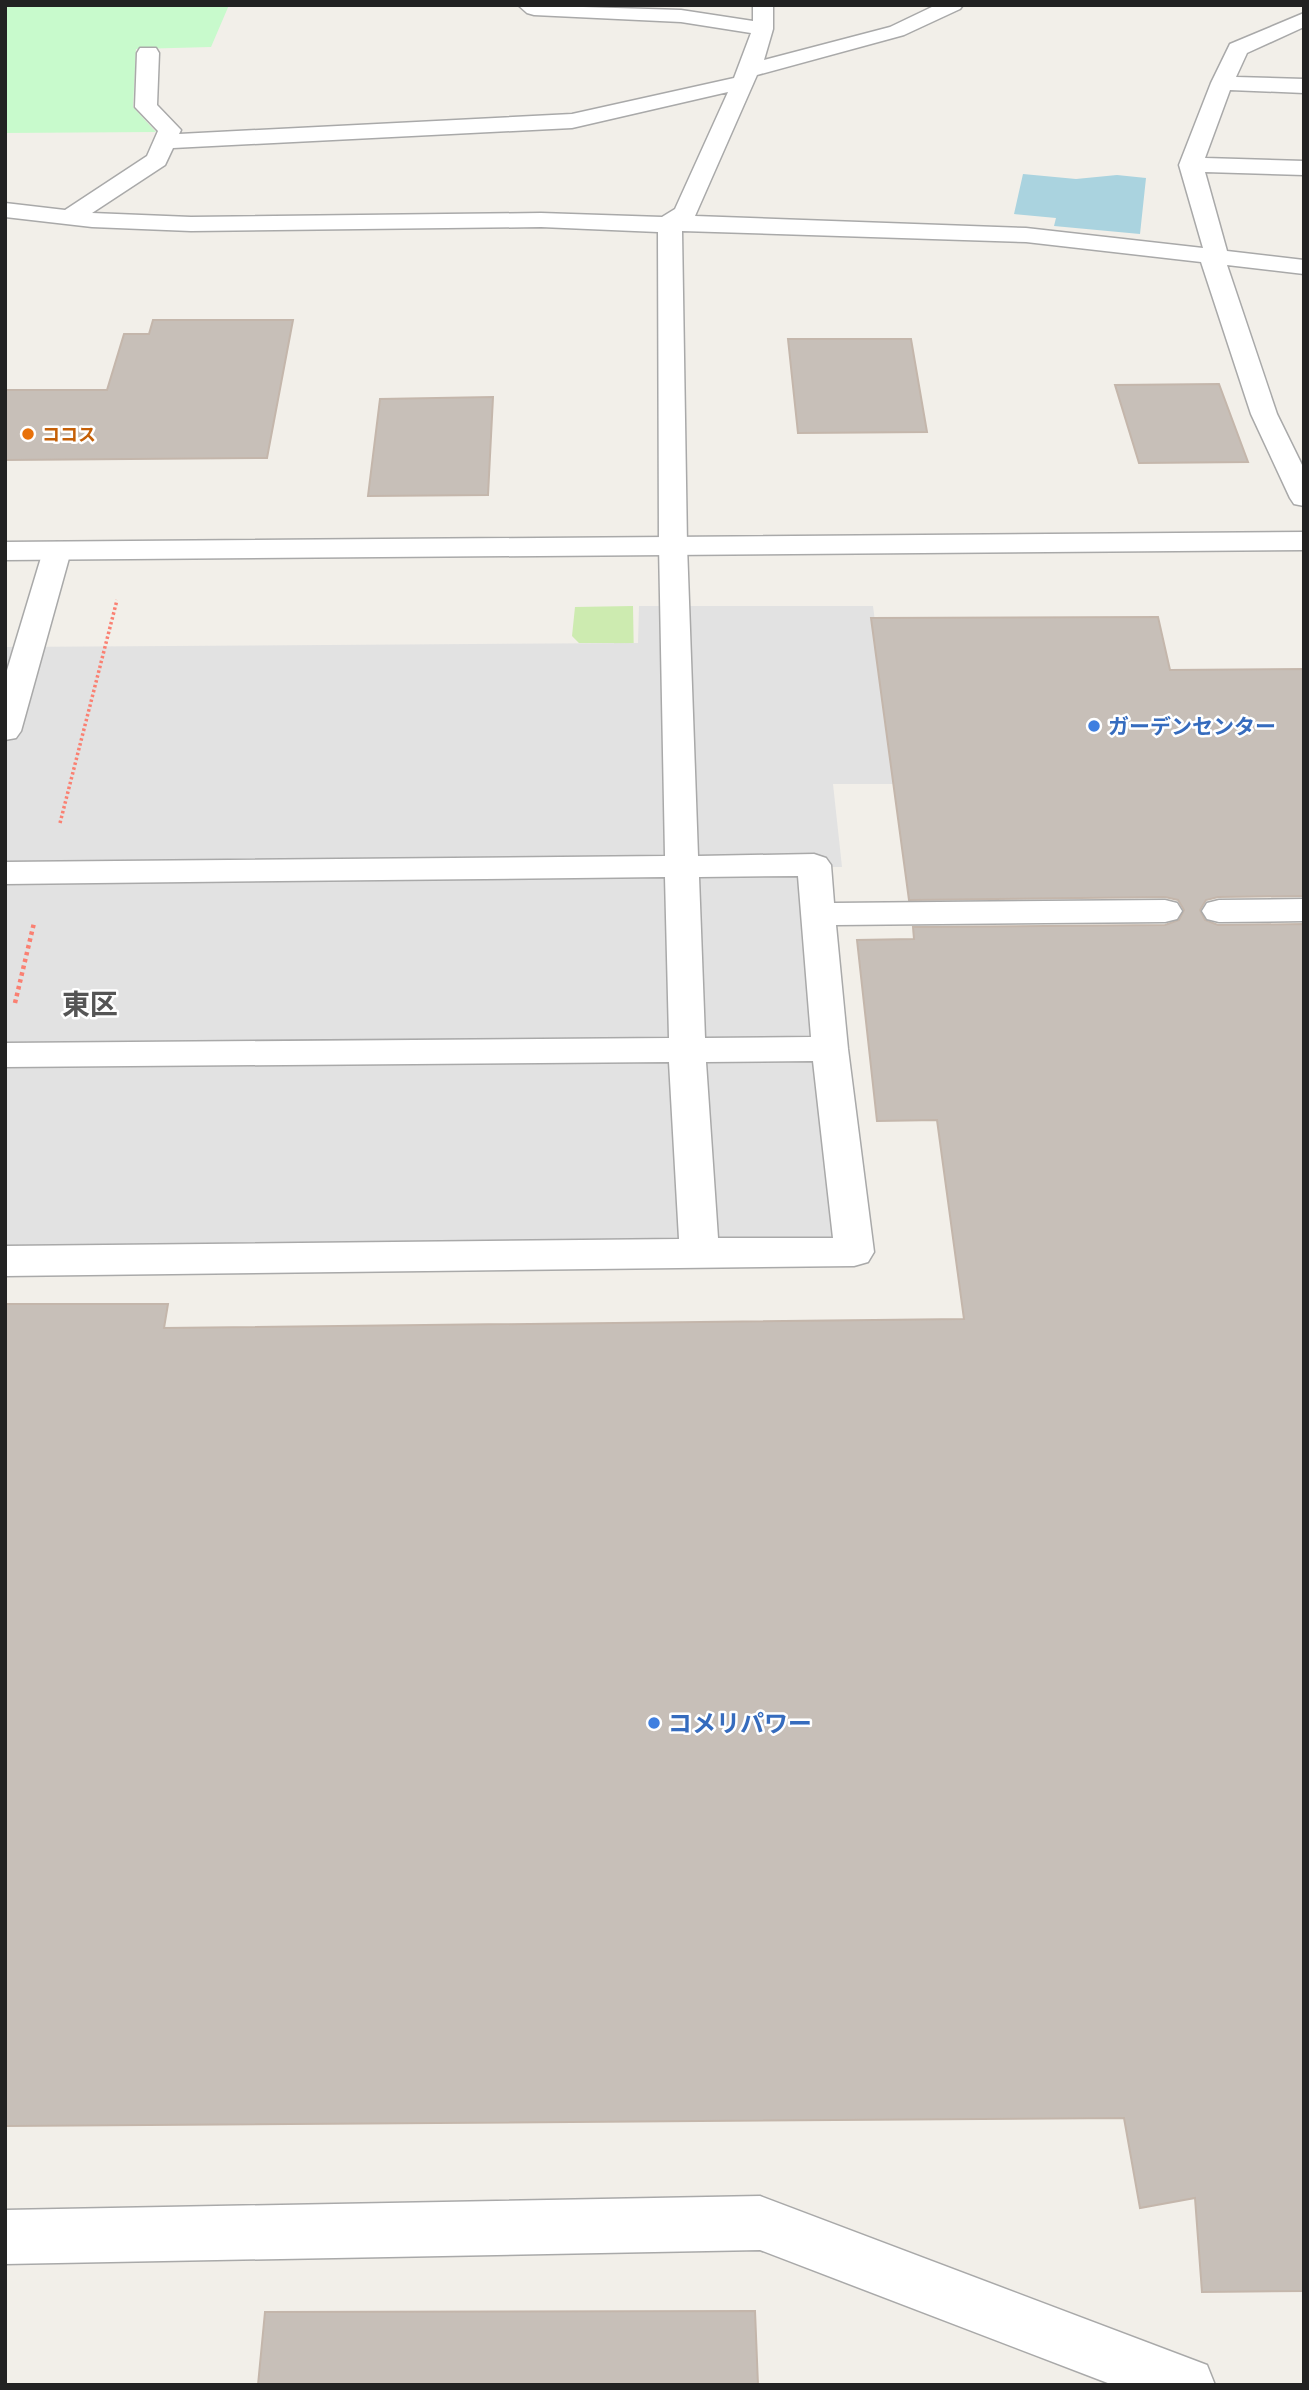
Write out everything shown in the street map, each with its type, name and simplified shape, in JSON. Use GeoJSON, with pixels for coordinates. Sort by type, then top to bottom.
{"type":"FeatureCollection","features":[{"type":"Feature","properties":{"kind":"street"},"geometry":{"type":"LineString","coordinates":[[528,5],[534,9],[763,17],[746,76],[685,212],[670,223]]}},
{"type":"Feature","properties":{"kind":"street"},"geometry":{"type":"LineString","coordinates":[[165,142],[572,121],[746,76],[897,31],[953,5]]}},
{"type":"Feature","properties":{"kind":"street"},"geometry":{"type":"LineString","coordinates":[[1304,19],[1238,50],[1222,83],[1191,165],[1215,249],[1212,258],[1264,414],[1304,498]]}},
{"type":"Feature","properties":{"kind":"street"},"geometry":{"type":"LineString","coordinates":[[70,217],[157,160],[170,130],[146,107],[148,53]]}},
{"type":"Feature","properties":{"kind":"street"},"geometry":{"type":"LineString","coordinates":[[1222,83],[1304,86]]}},
{"type":"Feature","properties":{"kind":"street"},"geometry":{"type":"LineString","coordinates":[[1191,165],[1304,168]]}},
{"type":"Feature","properties":{"kind":"street"},"geometry":{"type":"LineString","coordinates":[[5,210],[70,217],[191,224],[439,220],[670,223],[1026,235],[1304,267]]}},
{"type":"Feature","properties":{"kind":"street"},"geometry":{"type":"LineString","coordinates":[[670,223],[673,545],[681,866],[687,1050],[699,1254]]}},
{"type":"Feature","properties":{"kind":"street"},"geometry":{"type":"LineString","coordinates":[[5,551],[1304,541]]}},
{"type":"Feature","properties":{"kind":"street"},"geometry":{"type":"LineString","coordinates":[[5,731],[57,551]]}},
{"type":"Feature","properties":{"kind":"street"},"geometry":{"type":"LineString","coordinates":[[5,873],[814,865],[830,1049],[854,1252],[5,1261]]}},
{"type":"Feature","properties":{"kind":"street"},"geometry":{"type":"LineString","coordinates":[[1219,911],[1304,910]]}},
{"type":"Feature","properties":{"kind":"street"},"geometry":{"type":"LineString","coordinates":[[818,914],[1166,911]]}},
{"type":"Feature","properties":{"kind":"street"},"geometry":{"type":"LineString","coordinates":[[5,1055],[830,1049]]}},
{"type":"Feature","properties":{"kind":"street"},"geometry":{"type":"LineString","coordinates":[[5,2237],[760,2223],[1187,2385]]}},
{"type":"Feature","properties":{"kind":"green space"},"geometry":{"type":"Polygon","coordinates":[[[5,5],[229,5],[211,47],[136,49],[133,107],[156,132],[5,133],[5,5]]]}},
{"type":"Feature","properties":{"kind":"green space"},"geometry":{"type":"Polygon","coordinates":[[[633,606],[637,831],[614,643],[579,643],[572,636],[575,607],[633,606]]]}},
{"type":"Feature","properties":{"kind":"shaded area"},"geometry":{"type":"Polygon","coordinates":[[[639,606],[873,606],[896,784],[833,784],[842,867],[819,867],[854,1253],[5,1260],[5,647],[638,643],[639,606]]]}},
{"type":"Feature","properties":{"kind":"water"},"geometry":{"type":"Polygon","coordinates":[[[1023,174],[1076,179],[1117,175],[1146,178],[1140,234],[1054,226],[1056,218],[1014,214],[1023,174]]]}},
{"type":"Feature","properties":{"kind":"building"},"geometry":{"type":"Polygon","coordinates":[[[153,320],[293,320],[267,458],[5,460],[5,390],[107,390],[124,334],[149,334],[153,320]]]}},
{"type":"Feature","properties":{"kind":"building"},"geometry":{"type":"Polygon","coordinates":[[[788,339],[911,339],[927,432],[798,433],[788,339]]]}},
{"type":"Feature","properties":{"kind":"building"},"geometry":{"type":"Polygon","coordinates":[[[1219,384],[1248,462],[1139,463],[1115,385],[1219,384]]]}},
{"type":"Feature","properties":{"kind":"building"},"geometry":{"type":"Polygon","coordinates":[[[493,397],[488,495],[368,496],[380,399],[493,397]]]}},
{"type":"Feature","properties":{"kind":"building","name":"コメリパワー"},"geometry":{"type":"Polygon","coordinates":[[[1158,617],[1170,670],[1304,669],[1304,896],[1218,897],[1206,900],[1200,910],[1205,920],[1218,925],[1304,924],[1304,2291],[1202,2292],[1195,2198],[1140,2208],[1124,2118],[5,2126],[5,1304],[168,1304],[164,1328],[964,1319],[937,1120],[877,1121],[857,940],[914,939],[913,927],[1165,925],[1179,920],[1184,910],[1178,900],[1165,897],[909,900],[871,618],[1158,617]]]}},
{"type":"Feature","properties":{"kind":"building"},"geometry":{"type":"Polygon","coordinates":[[[755,2311],[758,2385],[258,2385],[265,2312],[755,2311]]]}},
{"type":"Feature","properties":{"kind":"place","name":"ココス"},"geometry":{"type":"Point","coordinates":[28,434]}},
{"type":"Feature","properties":{"kind":"place","name":"ガーデンセンター"},"geometry":{"type":"Point","coordinates":[1094,726]}},
{"type":"Feature","properties":{"kind":"place","name":"コメリパワー"},"geometry":{"type":"Point","coordinates":[654,1723]}},
{"type":"Feature","properties":{"kind":"district","name":"東区"},"geometry":{"type":"Point","coordinates":[90,1003]}}]}
